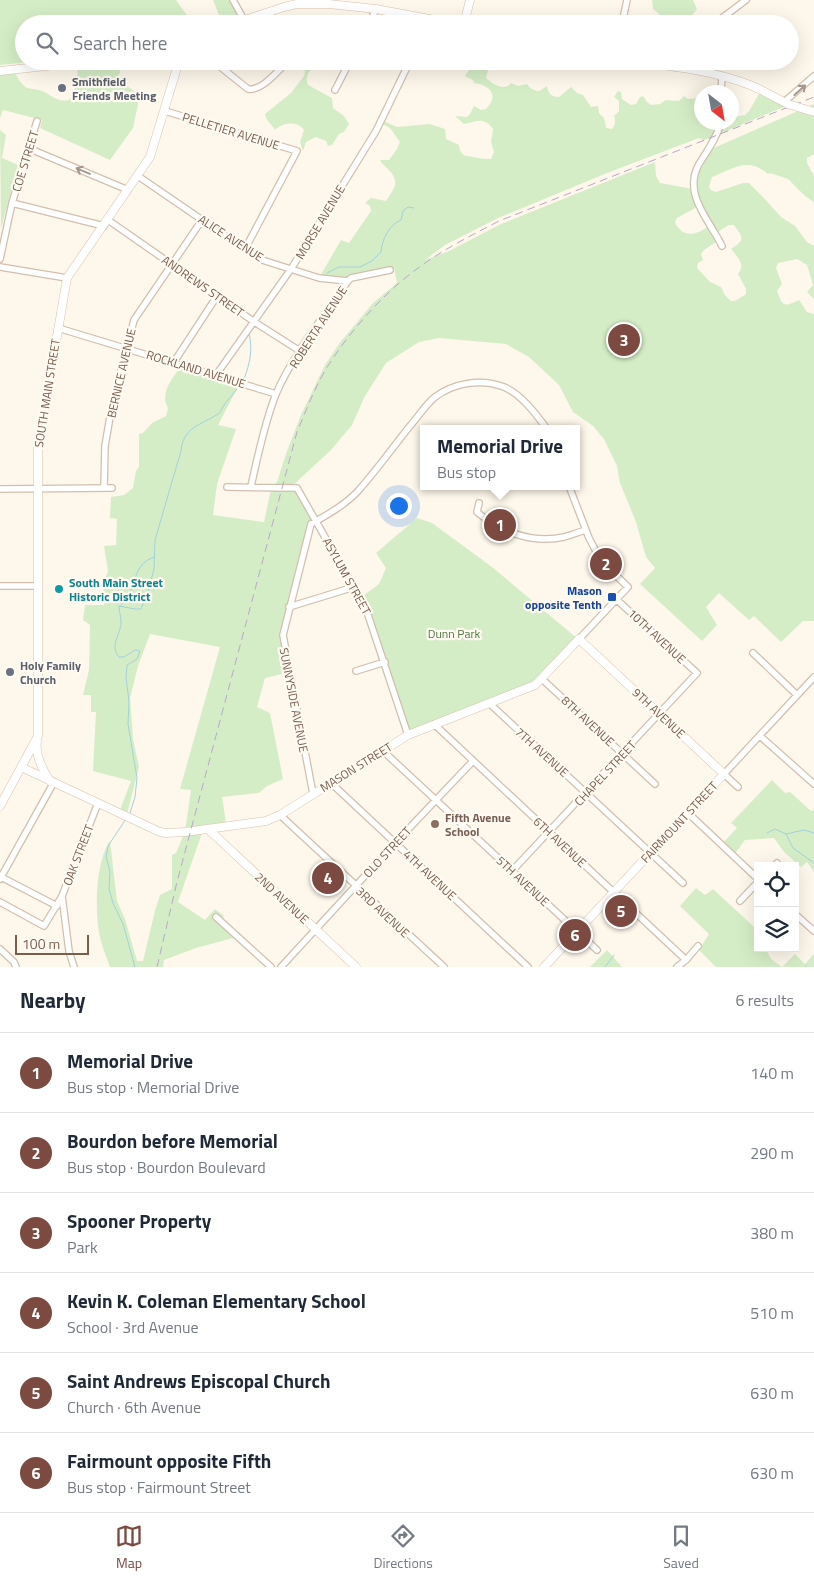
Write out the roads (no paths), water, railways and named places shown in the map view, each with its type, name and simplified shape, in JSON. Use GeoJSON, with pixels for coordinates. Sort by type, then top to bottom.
{"type":"FeatureCollection","features":[{"type":"Feature","properties":{"kind":"street"},"geometry":{"type":"LineString","coordinates":[[232,0],[241,15]]}},
{"type":"Feature","properties":{"kind":"street"},"geometry":{"type":"LineString","coordinates":[[466,15],[470,0]]}},
{"type":"Feature","properties":{"kind":"street"},"geometry":{"type":"LineString","coordinates":[[624,15],[626,0]]}},
{"type":"Feature","properties":{"kind":"street"},"geometry":{"type":"LineString","coordinates":[[726,15],[746,0]]}},
{"type":"Feature","properties":{"kind":"street"},"geometry":{"type":"LineString","coordinates":[[257,15],[285,4],[297,2],[329,2],[403,15]]}},
{"type":"Feature","properties":{"kind":"street"},"geometry":{"type":"LineString","coordinates":[[373,15],[376,9]]}},
{"type":"Feature","properties":{"kind":"street"},"geometry":{"type":"LineString","coordinates":[[0,71],[15,69]]}},
{"type":"Feature","properties":{"kind":"street","name":"SOUTH MAIN STREET"},"geometry":{"type":"LineString","coordinates":[[0,806],[38,736],[38,447],[67,278],[150,157],[176,70]]}},
{"type":"Feature","properties":{"kind":"street"},"geometry":{"type":"LineString","coordinates":[[224,70],[248,90],[258,88],[278,70]]}},
{"type":"Feature","properties":{"kind":"street"},"geometry":{"type":"LineString","coordinates":[[336,90],[346,70]]}},
{"type":"Feature","properties":{"kind":"street","name":"MORSE AVENUE"},"geometry":{"type":"LineString","coordinates":[[216,375],[291,269],[376,131],[406,70]]}},
{"type":"Feature","properties":{"kind":"street"},"geometry":{"type":"LineString","coordinates":[[701,70],[752,86],[786,103],[814,112]]}},
{"type":"Feature","properties":{"kind":"street"},"geometry":{"type":"LineString","coordinates":[[721,85],[722,76]]}},
{"type":"Feature","properties":{"kind":"street"},"geometry":{"type":"LineString","coordinates":[[786,103],[814,76]]}},
{"type":"Feature","properties":{"kind":"street","name":"PELLETIER AVENUE"},"geometry":{"type":"LineString","coordinates":[[165,111],[297,151],[245,249]]}},
{"type":"Feature","properties":{"kind":"street","name":"COE STREET"},"geometry":{"type":"LineString","coordinates":[[0,259],[12,203],[37,121]]}},
{"type":"Feature","properties":{"kind":"street"},"geometry":{"type":"LineString","coordinates":[[718,130],[696,169],[693,184],[696,201],[722,246]]}},
{"type":"Feature","properties":{"kind":"street"},"geometry":{"type":"LineString","coordinates":[[28,148],[128,190]]}},
{"type":"Feature","properties":{"kind":"street","name":"ALICE AVENUE"},"geometry":{"type":"LineString","coordinates":[[138,176],[259,259],[319,278],[348,281],[351,278],[390,270]]}},
{"type":"Feature","properties":{"kind":"street"},"geometry":{"type":"LineString","coordinates":[[12,203],[106,223]]}},
{"type":"Feature","properties":{"kind":"street","name":"BERNICE AVENUE"},"geometry":{"type":"LineString","coordinates":[[104,488],[105,446],[112,405],[134,320],[202,220]]}},
{"type":"Feature","properties":{"kind":"street","name":"ANDREWS STREET"},"geometry":{"type":"LineString","coordinates":[[106,223],[172,264],[253,321],[300,351]]}},
{"type":"Feature","properties":{"kind":"street"},"geometry":{"type":"LineString","coordinates":[[0,267],[67,278]]}},
{"type":"Feature","properties":{"kind":"street","name":"ROBERTA AVENUE"},"geometry":{"type":"LineString","coordinates":[[251,486],[261,442],[276,394],[300,351],[348,281]]}},
{"type":"Feature","properties":{"kind":"street"},"geometry":{"type":"LineString","coordinates":[[174,362],[218,296]]}},
{"type":"Feature","properties":{"kind":"street","name":"ROCKLAND AVENUE"},"geometry":{"type":"LineString","coordinates":[[58,328],[276,394]]}},
{"type":"Feature","properties":{"kind":"street"},"geometry":{"type":"LineString","coordinates":[[316,522],[335,510],[357,492],[434,398],[452,387],[469,383],[487,382],[505,388],[520,398],[544,425]]}},
{"type":"Feature","properties":{"kind":"street","name":"ASYLUM STREET"},"geometry":{"type":"LineString","coordinates":[[226,487],[297,488],[366,609],[408,735]]}},
{"type":"Feature","properties":{"kind":"street"},"geometry":{"type":"LineString","coordinates":[[0,489],[112,488]]}},
{"type":"Feature","properties":{"kind":"street"},"geometry":{"type":"LineString","coordinates":[[479,503],[477,512],[504,530],[522,536],[542,539],[563,537],[586,530],[571,490]]}},
{"type":"Feature","properties":{"kind":"street","name":"SUNNYSIDE AVENUE"},"geometry":{"type":"LineString","coordinates":[[313,794],[283,635],[312,524],[316,522]]}},
{"type":"Feature","properties":{"kind":"street","name":"MASON STREET"},"geometry":{"type":"LineString","coordinates":[[21,767],[166,834],[266,821],[280,815],[408,735],[535,685],[542,679],[628,588],[601,561],[586,530]]}},
{"type":"Feature","properties":{"kind":"street"},"geometry":{"type":"LineString","coordinates":[[0,586],[38,586]]}},
{"type":"Feature","properties":{"kind":"street"},"geometry":{"type":"LineString","coordinates":[[289,607],[354,587]]}},
{"type":"Feature","properties":{"kind":"street","name":"10TH AVENUE"},"geometry":{"type":"LineString","coordinates":[[617,600],[697,673]]}},
{"type":"Feature","properties":{"kind":"street","name":"9TH AVENUE"},"geometry":{"type":"LineString","coordinates":[[579,639],[738,787]]}},
{"type":"Feature","properties":{"kind":"street"},"geometry":{"type":"LineString","coordinates":[[754,653],[797,695]]}},
{"type":"Feature","properties":{"kind":"street"},"geometry":{"type":"LineString","coordinates":[[356,671],[385,662]]}},
{"type":"Feature","properties":{"kind":"street","name":"CHAPEL STREET"},"geometry":{"type":"LineString","coordinates":[[512,872],[697,673]]}},
{"type":"Feature","properties":{"kind":"street","name":"FAIRMOUNT STREET"},"geometry":{"type":"LineString","coordinates":[[544,967],[814,677]]}},
{"type":"Feature","properties":{"kind":"street","name":"8TH AVENUE"},"geometry":{"type":"LineString","coordinates":[[542,679],[655,784]]}},
{"type":"Feature","properties":{"kind":"street","name":"7TH AVENUE"},"geometry":{"type":"LineString","coordinates":[[489,703],[683,883]]}},
{"type":"Feature","properties":{"kind":"street","name":"6TH AVENUE"},"geometry":{"type":"LineString","coordinates":[[434,724],[686,960]]}},
{"type":"Feature","properties":{"kind":"street"},"geometry":{"type":"LineString","coordinates":[[38,736],[37,755],[52,782],[1,878],[57,906]]}},
{"type":"Feature","properties":{"kind":"street"},"geometry":{"type":"LineString","coordinates":[[760,736],[814,784]]}},
{"type":"Feature","properties":{"kind":"street","name":"5TH AVENUE"},"geometry":{"type":"LineString","coordinates":[[382,750],[597,950]]}},
{"type":"Feature","properties":{"kind":"street","name":"OLO STREET"},"geometry":{"type":"LineString","coordinates":[[281,967],[396,842],[474,761]]}},
{"type":"Feature","properties":{"kind":"street","name":"4TH AVENUE"},"geometry":{"type":"LineString","coordinates":[[331,783],[528,967]]}},
{"type":"Feature","properties":{"kind":"street","name":"OAK STREET"},"geometry":{"type":"LineString","coordinates":[[74,967],[69,951],[62,896],[98,803]]}},
{"type":"Feature","properties":{"kind":"street"},"geometry":{"type":"LineString","coordinates":[[688,814],[754,876]]}},
{"type":"Feature","properties":{"kind":"street","name":"3RD AVENUE"},"geometry":{"type":"LineString","coordinates":[[280,815],[444,967]]}},
{"type":"Feature","properties":{"kind":"street","name":"2ND AVENUE"},"geometry":{"type":"LineString","coordinates":[[208,829],[356,967]]}},
{"type":"Feature","properties":{"kind":"street"},"geometry":{"type":"LineString","coordinates":[[740,901],[754,885]]}},
{"type":"Feature","properties":{"kind":"street"},"geometry":{"type":"LineString","coordinates":[[0,902],[44,926],[62,896]]}},
{"type":"Feature","properties":{"kind":"street"},"geometry":{"type":"LineString","coordinates":[[216,916],[271,967]]}},
{"type":"Feature","properties":{"kind":"street"},"geometry":{"type":"LineString","coordinates":[[799,918],[814,931]]}},
{"type":"Feature","properties":{"kind":"street"},"geometry":{"type":"LineString","coordinates":[[677,967],[698,946]]}},
{"type":"Feature","properties":{"kind":"street"},"geometry":{"type":"LineString","coordinates":[[0,949],[14,962],[16,967]]}},
{"type":"Feature","properties":{"kind":"waterway"},"geometry":{"type":"LineString","coordinates":[[327,273],[339,267],[360,267],[372,261],[381,252],[383,242],[390,229],[401,220],[403,211],[408,207],[414,208]]}},
{"type":"Feature","properties":{"kind":"waterway"},"geometry":{"type":"LineString","coordinates":[[244,379],[250,356],[249,333]]}},
{"type":"Feature","properties":{"kind":"waterway"},"geometry":{"type":"LineString","coordinates":[[130,813],[135,797],[137,778],[128,724],[129,701],[126,678],[127,665],[137,659],[140,651],[135,650],[124,657],[119,657],[116,653],[115,644],[121,627],[119,606],[141,609],[147,595],[154,569],[155,540],[185,437],[194,428],[220,413],[239,386]]}},
{"type":"Feature","properties":{"kind":"waterway"},"geometry":{"type":"LineString","coordinates":[[121,605],[127,599],[141,566],[154,557]]}},
{"type":"Feature","properties":{"kind":"waterway"},"geometry":{"type":"LineString","coordinates":[[126,819],[108,846],[106,857],[110,871],[109,889],[123,924],[135,967]]}},
{"type":"Feature","properties":{"kind":"waterway"},"geometry":{"type":"LineString","coordinates":[[767,833],[775,829],[786,834],[804,830],[814,833]]}},
{"type":"Feature","properties":{"kind":"waterway"},"geometry":{"type":"LineString","coordinates":[[786,834],[793,848],[814,863]]}},
{"type":"Feature","properties":{"kind":"waterway"},"geometry":{"type":"LineString","coordinates":[[605,967],[614,955]]}},
{"type":"Feature","properties":{"kind":"railway"},"geometry":{"type":"LineString","coordinates":[[157,967],[177,882],[297,432],[310,400],[326,369],[347,339],[370,311],[410,274],[461,241],[499,221],[814,97]]}},
{"type":"Feature","properties":{"kind":"place","name":"Smithfield Friends Meeting"},"geometry":{"type":"Point","coordinates":[62,88]}},
{"type":"Feature","properties":{"kind":"place","name":"Spooner Property"},"geometry":{"type":"Point","coordinates":[624,340]}},
{"type":"Feature","properties":{"kind":"place","name":"Memorial Drive"},"geometry":{"type":"Point","coordinates":[500,525]}},
{"type":"Feature","properties":{"kind":"place","name":"Bourdon before Memorial"},"geometry":{"type":"Point","coordinates":[606,564]}},
{"type":"Feature","properties":{"kind":"place","name":"South Main Street Historic District"},"geometry":{"type":"Point","coordinates":[59,589]}},
{"type":"Feature","properties":{"kind":"place","name":"Mason opposite Tenth"},"geometry":{"type":"Point","coordinates":[612,597]}},
{"type":"Feature","properties":{"kind":"place","name":"Holy Family Church"},"geometry":{"type":"Point","coordinates":[10,672]}},
{"type":"Feature","properties":{"kind":"place","name":"Fifth Avenue School"},"geometry":{"type":"Point","coordinates":[435,824]}},
{"type":"Feature","properties":{"kind":"place","name":"Kevin K. Coleman Elementary School"},"geometry":{"type":"Point","coordinates":[328,878]}},
{"type":"Feature","properties":{"kind":"place","name":"Saint Andrews Episcopal Church"},"geometry":{"type":"Point","coordinates":[621,911]}},
{"type":"Feature","properties":{"kind":"place","name":"Fairmount opposite Fifth"},"geometry":{"type":"Point","coordinates":[575,935]}},
{"type":"Feature","properties":{"kind":"park label","name":"Dunn Park"},"geometry":{"type":"Point","coordinates":[454,633]}}]}
